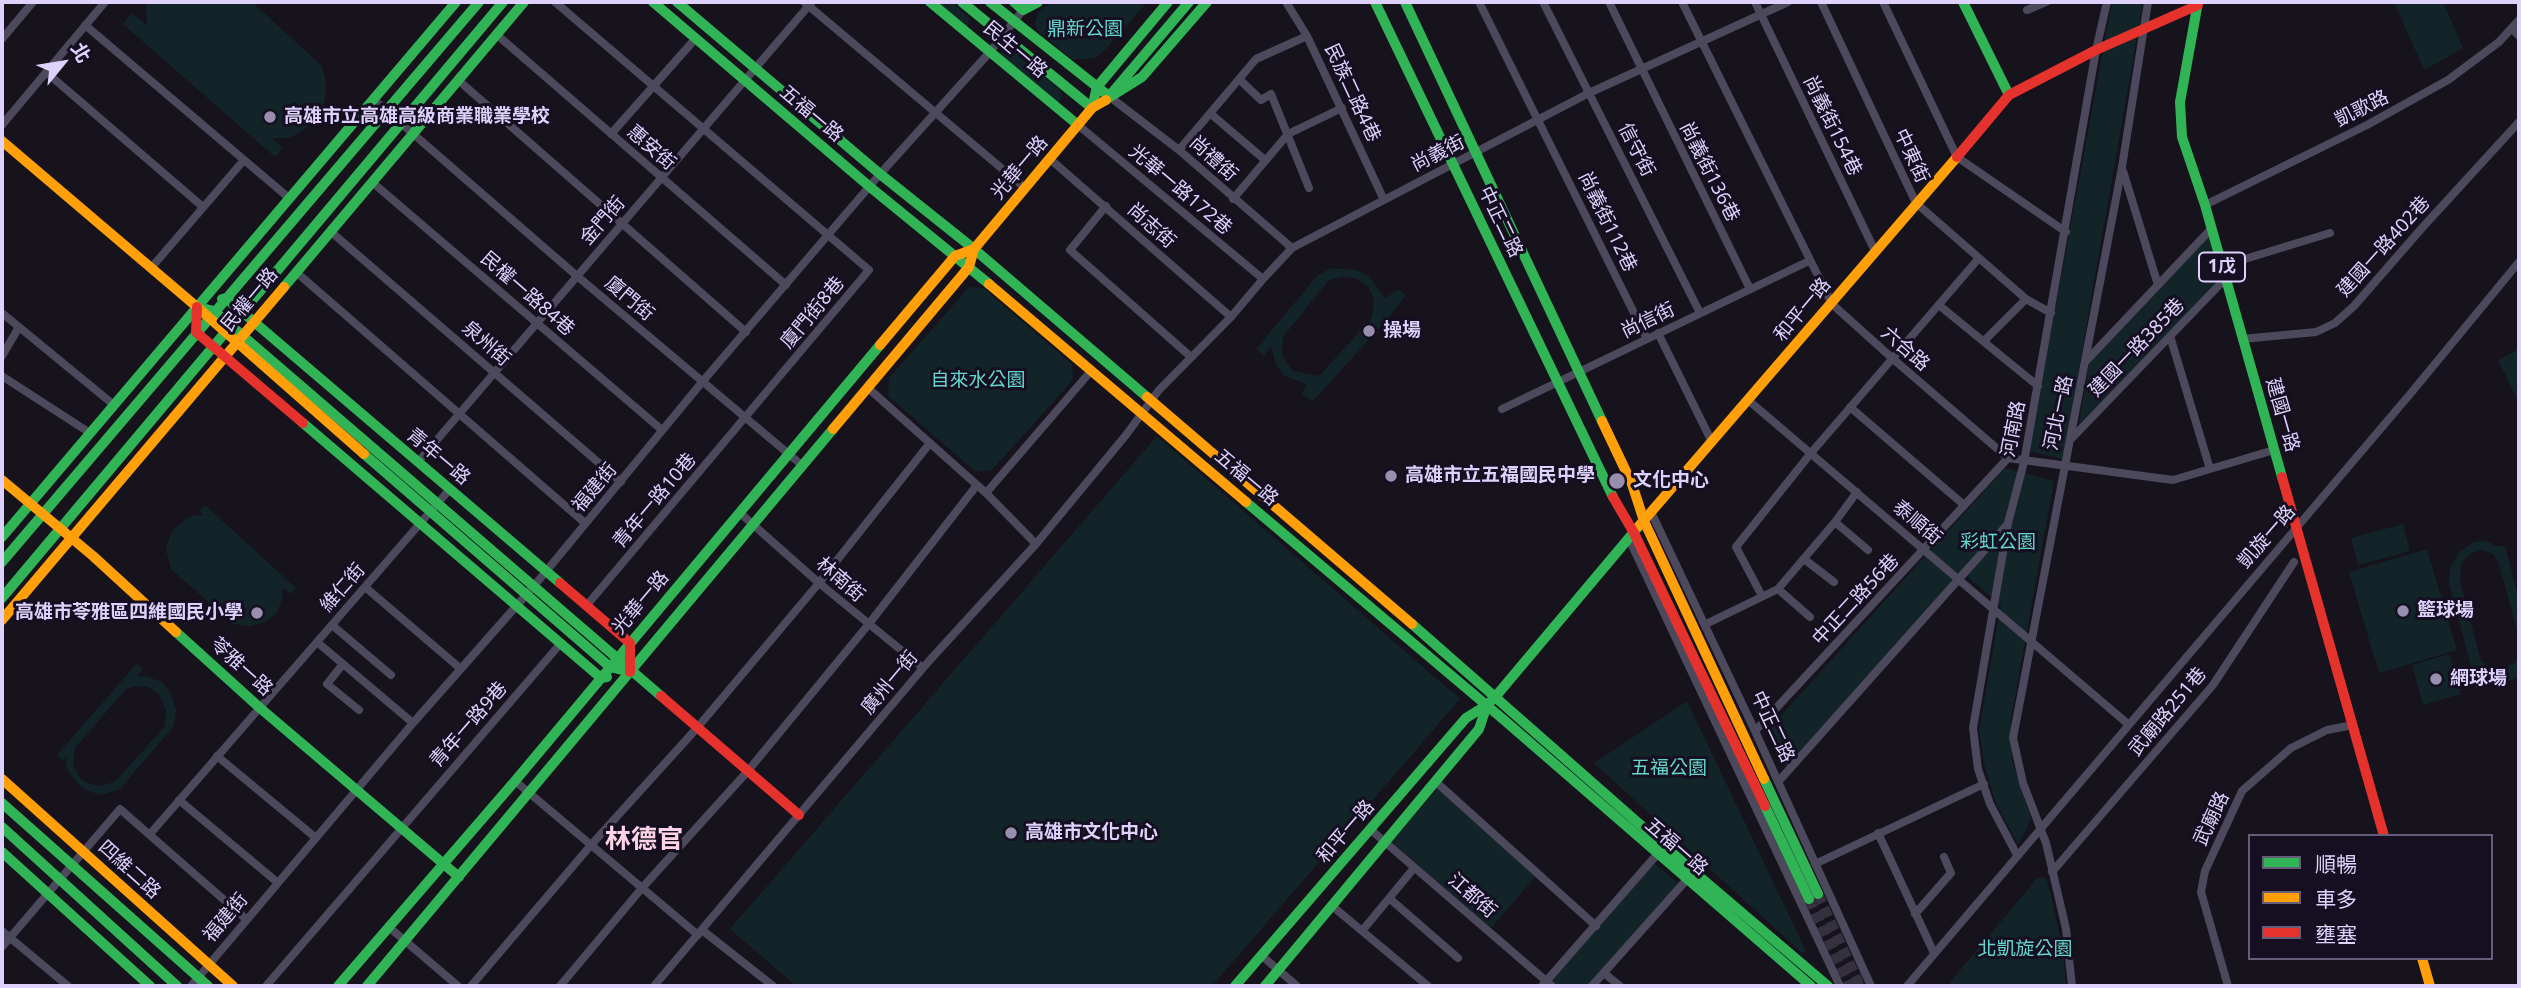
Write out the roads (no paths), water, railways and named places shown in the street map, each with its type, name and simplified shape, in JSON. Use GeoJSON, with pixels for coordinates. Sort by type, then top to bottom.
{"type":"FeatureCollection","features":[{"type":"Feature","properties":{"kind":"street"},"geometry":{"type":"LineString","coordinates":[[2,39],[33,2]]}},
{"type":"Feature","properties":{"kind":"street"},"geometry":{"type":"LineString","coordinates":[[2,125],[105,2]]}},
{"type":"Feature","properties":{"kind":"street","name":"民權一路"},"geometry":{"type":"LineString","coordinates":[[2,537],[456,2]]}},
{"type":"Feature","properties":{"kind":"street","name":"民權一路"},"geometry":{"type":"LineString","coordinates":[[2,562],[479,2]]}},
{"type":"Feature","properties":{"kind":"street","name":"民權一路"},"geometry":{"type":"LineString","coordinates":[[2,598],[503,2]]}},
{"type":"Feature","properties":{"kind":"street","name":"民權一路"},"geometry":{"type":"LineString","coordinates":[[2,620],[524,2]]}},
{"type":"Feature","properties":{"kind":"street"},"geometry":{"type":"LineString","coordinates":[[555,2],[829,235]]}},
{"type":"Feature","properties":{"kind":"street","name":"五福一路"},"geometry":{"type":"LineString","coordinates":[[653,2],[1661,850],[1811,986]]}},
{"type":"Feature","properties":{"kind":"street","name":"五福一路"},"geometry":{"type":"LineString","coordinates":[[677,2],[880,174],[974,249],[1496,696],[1661,850]]}},
{"type":"Feature","properties":{"kind":"street","name":"民生一路"},"geometry":{"type":"LineString","coordinates":[[930,2],[1078,125]]}},
{"type":"Feature","properties":{"kind":"street","name":"民生一路"},"geometry":{"type":"LineString","coordinates":[[962,2],[1092,108]]}},
{"type":"Feature","properties":{"kind":"street","name":"民生一路"},"geometry":{"type":"LineString","coordinates":[[990,2],[1110,97]]}},
{"type":"Feature","properties":{"kind":"street"},"geometry":{"type":"LineString","coordinates":[[1019,4],[1038,2]]}},
{"type":"Feature","properties":{"kind":"street","name":"光華一路"},"geometry":{"type":"LineString","coordinates":[[1092,108],[1097,87],[1168,2]]}},
{"type":"Feature","properties":{"kind":"street","name":"光華一路"},"geometry":{"type":"LineString","coordinates":[[1110,97],[1189,2]]}},
{"type":"Feature","properties":{"kind":"street","name":"光華一路"},"geometry":{"type":"LineString","coordinates":[[367,986],[969,267],[974,249],[1092,108],[1142,77],[1207,2]]}},
{"type":"Feature","properties":{"kind":"street","name":"民族二路4巷"},"geometry":{"type":"LineString","coordinates":[[1286,2],[1307,36],[1384,200]]}},
{"type":"Feature","properties":{"kind":"street","name":"中正二路"},"geometry":{"type":"LineString","coordinates":[[1375,2],[1612,495],[1840,986]]}},
{"type":"Feature","properties":{"kind":"street","name":"中正二路"},"geometry":{"type":"LineString","coordinates":[[1405,2],[1648,517],[1813,897],[1631,536]]}},
{"type":"Feature","properties":{"kind":"street","name":"尚義街112巷"},"geometry":{"type":"LineString","coordinates":[[1479,2],[1647,339]]}},
{"type":"Feature","properties":{"kind":"street","name":"信守街"},"geometry":{"type":"LineString","coordinates":[[1543,2],[1700,313]]}},
{"type":"Feature","properties":{"kind":"street","name":"尚義街136巷"},"geometry":{"type":"LineString","coordinates":[[1609,2],[1750,289]]}},
{"type":"Feature","properties":{"kind":"street","name":"六合路"},"geometry":{"type":"LineString","coordinates":[[1682,2],[1832,304],[2008,458],[2173,480],[2274,450]]}},
{"type":"Feature","properties":{"kind":"street","name":"尚義街154巷"},"geometry":{"type":"LineString","coordinates":[[1755,2],[1874,251]]}},
{"type":"Feature","properties":{"kind":"street","name":"尚義街"},"geometry":{"type":"LineString","coordinates":[[1151,401],[1292,248],[1589,93],[1788,2]]}},
{"type":"Feature","properties":{"kind":"street","name":"中東街"},"geometry":{"type":"LineString","coordinates":[[1821,2],[1916,203],[2026,299],[2051,313]]}},
{"type":"Feature","properties":{"kind":"street"},"geometry":{"type":"LineString","coordinates":[[1883,2],[1957,157],[2066,232]]}},
{"type":"Feature","properties":{"kind":"street"},"geometry":{"type":"LineString","coordinates":[[1963,2],[2009,96]]}},
{"type":"Feature","properties":{"kind":"street"},"geometry":{"type":"LineString","coordinates":[[2027,10],[2046,2]]}},
{"type":"Feature","properties":{"kind":"street","name":"河南路"},"geometry":{"type":"LineString","coordinates":[[2017,855],[1990,804],[1978,769],[1973,728],[2008,523],[2024,462],[2096,50],[2107,2]]}},
{"type":"Feature","properties":{"kind":"street","name":"河北一路"},"geometry":{"type":"LineString","coordinates":[[2072,986],[2066,929],[2046,843],[2038,830],[2023,783],[2013,738],[2122,167],[2148,2]]}},
{"type":"Feature","properties":{"kind":"street"},"geometry":{"type":"LineString","coordinates":[[808,3],[1025,188]]}},
{"type":"Feature","properties":{"kind":"street","name":"金門街"},"geometry":{"type":"LineString","coordinates":[[418,462],[808,3]]}},
{"type":"Feature","properties":{"kind":"street","name":"和平一路"},"geometry":{"type":"LineString","coordinates":[[1235,986],[1466,718],[1496,696],[1711,440],[1832,304],[1874,251],[2009,96],[2096,50],[2198,3]]}},
{"type":"Feature","properties":{"kind":"street","name":"建國一路"},"geometry":{"type":"LineString","coordinates":[[2198,3],[2180,102],[2182,137],[2205,205],[2383,834]]}},
{"type":"Feature","properties":{"kind":"street","name":"福建街"},"geometry":{"type":"LineString","coordinates":[[195,982],[413,723],[530,591],[703,381],[880,174],[989,53],[1014,22],[1019,4]]}},
{"type":"Feature","properties":{"kind":"street","name":"凱歌路"},"geometry":{"type":"LineString","coordinates":[[2205,205],[2367,125],[2448,80],[2479,58],[2519,20]]}},
{"type":"Feature","properties":{"kind":"street"},"geometry":{"type":"LineString","coordinates":[[85,25],[289,198]]}},
{"type":"Feature","properties":{"kind":"street"},"geometry":{"type":"LineString","coordinates":[[2512,29],[2519,36]]}},
{"type":"Feature","properties":{"kind":"street","name":"惠安街"},"geometry":{"type":"LineString","coordinates":[[496,34],[786,285]]}},
{"type":"Feature","properties":{"kind":"street"},"geometry":{"type":"LineString","coordinates":[[1179,150],[1256,59],[1307,36]]}},
{"type":"Feature","properties":{"kind":"street"},"geometry":{"type":"LineString","coordinates":[[611,134],[696,38]]}},
{"type":"Feature","properties":{"kind":"street"},"geometry":{"type":"LineString","coordinates":[[46,72],[204,207]]}},
{"type":"Feature","properties":{"kind":"street"},"geometry":{"type":"LineString","coordinates":[[1239,79],[1261,100],[1270,94],[1309,188]]}},
{"type":"Feature","properties":{"kind":"street"},"geometry":{"type":"LineString","coordinates":[[458,80],[746,332]]}},
{"type":"Feature","properties":{"kind":"street","name":"尚禮街"},"geometry":{"type":"LineString","coordinates":[[1110,97],[1179,150],[1292,248]]}},
{"type":"Feature","properties":{"kind":"street","name":"廈門街"},"geometry":{"type":"LineString","coordinates":[[373,99],[577,276],[803,466]]}},
{"type":"Feature","properties":{"kind":"street"},"geometry":{"type":"LineString","coordinates":[[1233,199],[1288,134],[1342,108]]}},
{"type":"Feature","properties":{"kind":"street"},"geometry":{"type":"LineString","coordinates":[[1211,114],[1265,160]]}},
{"type":"Feature","properties":{"kind":"street","name":"建國一路402巷"},"geometry":{"type":"LineString","coordinates":[[2242,339],[2316,332],[2334,323],[2354,306],[2519,122]]}},
{"type":"Feature","properties":{"kind":"street","name":"光華一路172巷"},"geometry":{"type":"LineString","coordinates":[[1078,125],[1263,279]]}},
{"type":"Feature","properties":{"kind":"street"},"geometry":{"type":"LineString","coordinates":[[2,141],[197,307],[228,329],[614,663],[630,672],[799,815]]}},
{"type":"Feature","properties":{"kind":"street","name":"尚志街"},"geometry":{"type":"LineString","coordinates":[[1050,159],[1231,317]]}},
{"type":"Feature","properties":{"kind":"street"},"geometry":{"type":"LineString","coordinates":[[151,268],[244,160]]}},
{"type":"Feature","properties":{"kind":"street"},"geometry":{"type":"LineString","coordinates":[[2122,167],[2158,285]]}},
{"type":"Feature","properties":{"kind":"street","name":"民權一路84巷"},"geometry":{"type":"LineString","coordinates":[[372,182],[662,430]]}},
{"type":"Feature","properties":{"kind":"street"},"geometry":{"type":"LineString","coordinates":[[1106,206],[1070,250],[1191,357]]}},
{"type":"Feature","properties":{"kind":"street","name":"建國一路385巷"},"geometry":{"type":"LineString","coordinates":[[2086,361],[2211,229]]}},
{"type":"Feature","properties":{"kind":"street","name":"泉州街"},"geometry":{"type":"LineString","coordinates":[[330,231],[621,481]]}},
{"type":"Feature","properties":{"kind":"street"},"geometry":{"type":"LineString","coordinates":[[2221,266],[2330,233]]}},
{"type":"Feature","properties":{"kind":"street","name":"廈門街8巷"},"geometry":{"type":"LineString","coordinates":[[746,417],[869,270],[829,235]]}},
{"type":"Feature","properties":{"kind":"street","name":"光華一路"},"geometry":{"type":"LineString","coordinates":[[338,986],[390,928],[956,256],[974,249]]}},
{"type":"Feature","properties":{"kind":"street"},"geometry":{"type":"LineString","coordinates":[[1762,596],[1736,547],[1811,453],[1979,258]]}},
{"type":"Feature","properties":{"kind":"street","name":"尚信街"},"geometry":{"type":"LineString","coordinates":[[1502,409],[1809,261]]}},
{"type":"Feature","properties":{"kind":"street","name":"凱旋一路"},"geometry":{"type":"LineString","coordinates":[[2017,855],[2412,393],[2519,262]]}},
{"type":"Feature","properties":{"kind":"street"},"geometry":{"type":"LineString","coordinates":[[296,272],[585,523]]}},
{"type":"Feature","properties":{"kind":"street","name":"建國一路385巷"},"geometry":{"type":"LineString","coordinates":[[2072,439],[2225,279]]}},
{"type":"Feature","properties":{"kind":"street"},"geometry":{"type":"LineString","coordinates":[[197,307],[226,298]]}},
{"type":"Feature","properties":{"kind":"street","name":"青年一路"},"geometry":{"type":"LineString","coordinates":[[226,298],[630,643]]}},
{"type":"Feature","properties":{"kind":"street"},"geometry":{"type":"LineString","coordinates":[[1984,341],[2026,299]]}},
{"type":"Feature","properties":{"kind":"street"},"geometry":{"type":"LineString","coordinates":[[1940,306],[2038,386]]}},
{"type":"Feature","properties":{"kind":"street"},"geometry":{"type":"LineString","coordinates":[[197,307],[196,332],[601,678],[630,672]]}},
{"type":"Feature","properties":{"kind":"street"},"geometry":{"type":"LineString","coordinates":[[2,313],[114,405]]}},
{"type":"Feature","properties":{"kind":"street"},"geometry":{"type":"LineString","coordinates":[[2,356],[19,327]]}},
{"type":"Feature","properties":{"kind":"street"},"geometry":{"type":"LineString","coordinates":[[1658,333],[1711,440]]}},
{"type":"Feature","properties":{"kind":"street"},"geometry":{"type":"LineString","coordinates":[[2170,336],[2210,469]]}},
{"type":"Feature","properties":{"kind":"street"},"geometry":{"type":"LineString","coordinates":[[986,493],[1091,371]]}},
{"type":"Feature","properties":{"kind":"street"},"geometry":{"type":"LineString","coordinates":[[2,376],[90,433]]}},
{"type":"Feature","properties":{"kind":"street"},"geometry":{"type":"LineString","coordinates":[[868,388],[978,485],[1036,544]]}},
{"type":"Feature","properties":{"kind":"street","name":"泰順街"},"geometry":{"type":"LineString","coordinates":[[1748,400],[2128,724]]}},
{"type":"Feature","properties":{"kind":"street","name":"廣州一街"},"geometry":{"type":"LineString","coordinates":[[654,986],[923,668],[1036,544],[1151,401]]}},
{"type":"Feature","properties":{"kind":"street"},"geometry":{"type":"LineString","coordinates":[[1850,407],[1964,505]]}},
{"type":"Feature","properties":{"kind":"street"},"geometry":{"type":"LineString","coordinates":[[332,448],[360,413]]}},
{"type":"Feature","properties":{"kind":"street","name":"青年一路10巷"},"geometry":{"type":"LineString","coordinates":[[587,605],[746,417]]}},
{"type":"Feature","properties":{"kind":"street"},"geometry":{"type":"LineString","coordinates":[[471,986],[591,845],[697,728],[930,443]]}},
{"type":"Feature","properties":{"kind":"street","name":"中正二路56巷"},"geometry":{"type":"LineString","coordinates":[[1755,732],[2008,458]]}},
{"type":"Feature","properties":{"kind":"street","name":"苓雅一路"},"geometry":{"type":"LineString","coordinates":[[2,480],[72,538],[260,708],[458,877]]}},
{"type":"Feature","properties":{"kind":"street"},"geometry":{"type":"LineString","coordinates":[[560,986],[642,888],[747,772],[978,485]]}},
{"type":"Feature","properties":{"kind":"street","name":"維仁街"},"geometry":{"type":"LineString","coordinates":[[150,834],[450,489]]}},
{"type":"Feature","properties":{"kind":"street"},"geometry":{"type":"LineString","coordinates":[[1706,624],[1777,589],[1835,522],[1857,492]]}},
{"type":"Feature","properties":{"kind":"street","name":"林南街"},"geometry":{"type":"LineString","coordinates":[[740,513],[818,583],[923,668]]}},
{"type":"Feature","properties":{"kind":"street","name":"中正二路"},"geometry":{"type":"LineString","coordinates":[[1648,517],[1706,624],[1871,986]]}},
{"type":"Feature","properties":{"kind":"street"},"geometry":{"type":"LineString","coordinates":[[1835,522],[1868,550]]}},
{"type":"Feature","properties":{"kind":"street"},"geometry":{"type":"LineString","coordinates":[[1779,782],[2008,523]]}},
{"type":"Feature","properties":{"kind":"street"},"geometry":{"type":"LineString","coordinates":[[1804,559],[1834,582]]}},
{"type":"Feature","properties":{"kind":"street","name":"武廟路251巷"},"geometry":{"type":"LineString","coordinates":[[2052,872],[2213,685],[2294,562]]}},
{"type":"Feature","properties":{"kind":"street"},"geometry":{"type":"LineString","coordinates":[[365,587],[461,669]]}},
{"type":"Feature","properties":{"kind":"street"},"geometry":{"type":"LineString","coordinates":[[1777,589],[1810,617]]}},
{"type":"Feature","properties":{"kind":"street"},"geometry":{"type":"LineString","coordinates":[[332,625],[391,675]]}},
{"type":"Feature","properties":{"kind":"street"},"geometry":{"type":"LineString","coordinates":[[317,642],[413,723]]}},
{"type":"Feature","properties":{"kind":"street","name":"青年一路9巷"},"geometry":{"type":"LineString","coordinates":[[266,986],[561,643]]}},
{"type":"Feature","properties":{"kind":"street"},"geometry":{"type":"LineString","coordinates":[[630,643],[630,672]]}},
{"type":"Feature","properties":{"kind":"street"},"geometry":{"type":"LineString","coordinates":[[343,664],[327,684],[359,710]]}},
{"type":"Feature","properties":{"kind":"street","name":"和平一路"},"geometry":{"type":"LineString","coordinates":[[1265,986],[1479,729],[1487,705]]}},
{"type":"Feature","properties":{"kind":"street","name":"武廟路"},"geometry":{"type":"LineString","coordinates":[[2228,986],[2202,892],[2205,871],[2242,791],[2291,748],[2327,730],[2353,725]]}},
{"type":"Feature","properties":{"kind":"street"},"geometry":{"type":"LineString","coordinates":[[217,756],[316,838]]}},
{"type":"Feature","properties":{"kind":"street","name":"四維二路"},"geometry":{"type":"LineString","coordinates":[[2,779],[233,986]]}},
{"type":"Feature","properties":{"kind":"street"},"geometry":{"type":"LineString","coordinates":[[514,781],[642,888],[773,986]]}},
{"type":"Feature","properties":{"kind":"street"},"geometry":{"type":"LineString","coordinates":[[1436,782],[1596,926]]}},
{"type":"Feature","properties":{"kind":"street"},"geometry":{"type":"LineString","coordinates":[[1815,864],[1984,785]]}},
{"type":"Feature","properties":{"kind":"street"},"geometry":{"type":"LineString","coordinates":[[179,800],[277,882]]}},
{"type":"Feature","properties":{"kind":"street","name":"四維二路"},"geometry":{"type":"LineString","coordinates":[[2,803],[72,865],[195,982],[208,986]]}},
{"type":"Feature","properties":{"kind":"street"},"geometry":{"type":"LineString","coordinates":[[2,947],[120,809],[246,919]]}},
{"type":"Feature","properties":{"kind":"street"},"geometry":{"type":"LineString","coordinates":[[2,827],[177,986]]}},
{"type":"Feature","properties":{"kind":"street","name":"江都街"},"geometry":{"type":"LineString","coordinates":[[1371,830],[1547,985]]}},
{"type":"Feature","properties":{"kind":"street"},"geometry":{"type":"LineString","coordinates":[[1878,834],[1934,954]]}},
{"type":"Feature","properties":{"kind":"street"},"geometry":{"type":"LineString","coordinates":[[1547,985],[1661,850]]}},
{"type":"Feature","properties":{"kind":"street"},"geometry":{"type":"LineString","coordinates":[[2,852],[150,986]]}},
{"type":"Feature","properties":{"kind":"street"},"geometry":{"type":"LineString","coordinates":[[1906,986],[2017,855]]}},
{"type":"Feature","properties":{"kind":"street"},"geometry":{"type":"LineString","coordinates":[[1915,914],[1951,873],[1944,858]]}},
{"type":"Feature","properties":{"kind":"street"},"geometry":{"type":"LineString","coordinates":[[1362,931],[1415,868]]}},
{"type":"Feature","properties":{"kind":"street"},"geometry":{"type":"LineString","coordinates":[[1592,986],[1691,876]]}},
{"type":"Feature","properties":{"kind":"street","name":"五福一路"},"geometry":{"type":"LineString","coordinates":[[1691,876],[1828,986]]}},
{"type":"Feature","properties":{"kind":"street"},"geometry":{"type":"LineString","coordinates":[[1389,898],[1458,958]]}},
{"type":"Feature","properties":{"kind":"street"},"geometry":{"type":"LineString","coordinates":[[1331,905],[1428,986]]}},
{"type":"Feature","properties":{"kind":"street"},"geometry":{"type":"LineString","coordinates":[[390,928],[458,986]]}},
{"type":"Feature","properties":{"kind":"street"},"geometry":{"type":"LineString","coordinates":[[2,931],[68,986]]}},
{"type":"Feature","properties":{"kind":"street"},"geometry":{"type":"LineString","coordinates":[[1262,956],[1297,986]]}},
{"type":"Feature","properties":{"kind":"street"},"geometry":{"type":"LineString","coordinates":[[2423,960],[2430,986]]}},
{"type":"Feature","properties":{"kind":"street"},"geometry":{"type":"LineString","coordinates":[[1604,973],[1620,986]]}},
{"type":"Feature","properties":{"kind":"tunnel"},"geometry":{"type":"LineString","coordinates":[[1818,894],[1860,986]]}},
{"type":"Feature","properties":{"kind":"tunnel"},"geometry":{"type":"LineString","coordinates":[[1809,899],[1850,986]]}},
{"type":"Feature","properties":{"kind":"place","name":"高雄市立高雄高級商業職業學校"},"geometry":{"type":"Point","coordinates":[270,117]}},
{"type":"Feature","properties":{"kind":"place","name":"操場"},"geometry":{"type":"Point","coordinates":[1369,331]}},
{"type":"Feature","properties":{"kind":"place","name":"高雄市立五福國民中學"},"geometry":{"type":"Point","coordinates":[1391,476]}},
{"type":"Feature","properties":{"kind":"place","name":"文化中心"},"geometry":{"type":"Point","coordinates":[1617,481]}},
{"type":"Feature","properties":{"kind":"place","name":"籃球場"},"geometry":{"type":"Point","coordinates":[2403,611]}},
{"type":"Feature","properties":{"kind":"place","name":"高雄市苓雅區四維國民小學"},"geometry":{"type":"Point","coordinates":[257,613]}},
{"type":"Feature","properties":{"kind":"place","name":"網球場"},"geometry":{"type":"Point","coordinates":[2436,679]}},
{"type":"Feature","properties":{"kind":"place","name":"高雄市文化中心"},"geometry":{"type":"Point","coordinates":[1011,833]}},
{"type":"Feature","properties":{"kind":"district","name":"林德官"},"geometry":{"type":"Point","coordinates":[644,841]}},
{"type":"Feature","properties":{"kind":"park label","name":"鼎新公園"},"geometry":{"type":"Point","coordinates":[1085,30]}},
{"type":"Feature","properties":{"kind":"park label","name":"自來水公園"},"geometry":{"type":"Point","coordinates":[978,381]}},
{"type":"Feature","properties":{"kind":"park label","name":"彩虹公園"},"geometry":{"type":"Point","coordinates":[1998,543]}},
{"type":"Feature","properties":{"kind":"park label","name":"五福公園"},"geometry":{"type":"Point","coordinates":[1669,769]}},
{"type":"Feature","properties":{"kind":"park label","name":"北凱旋公園"},"geometry":{"type":"Point","coordinates":[2025,950]}}]}
